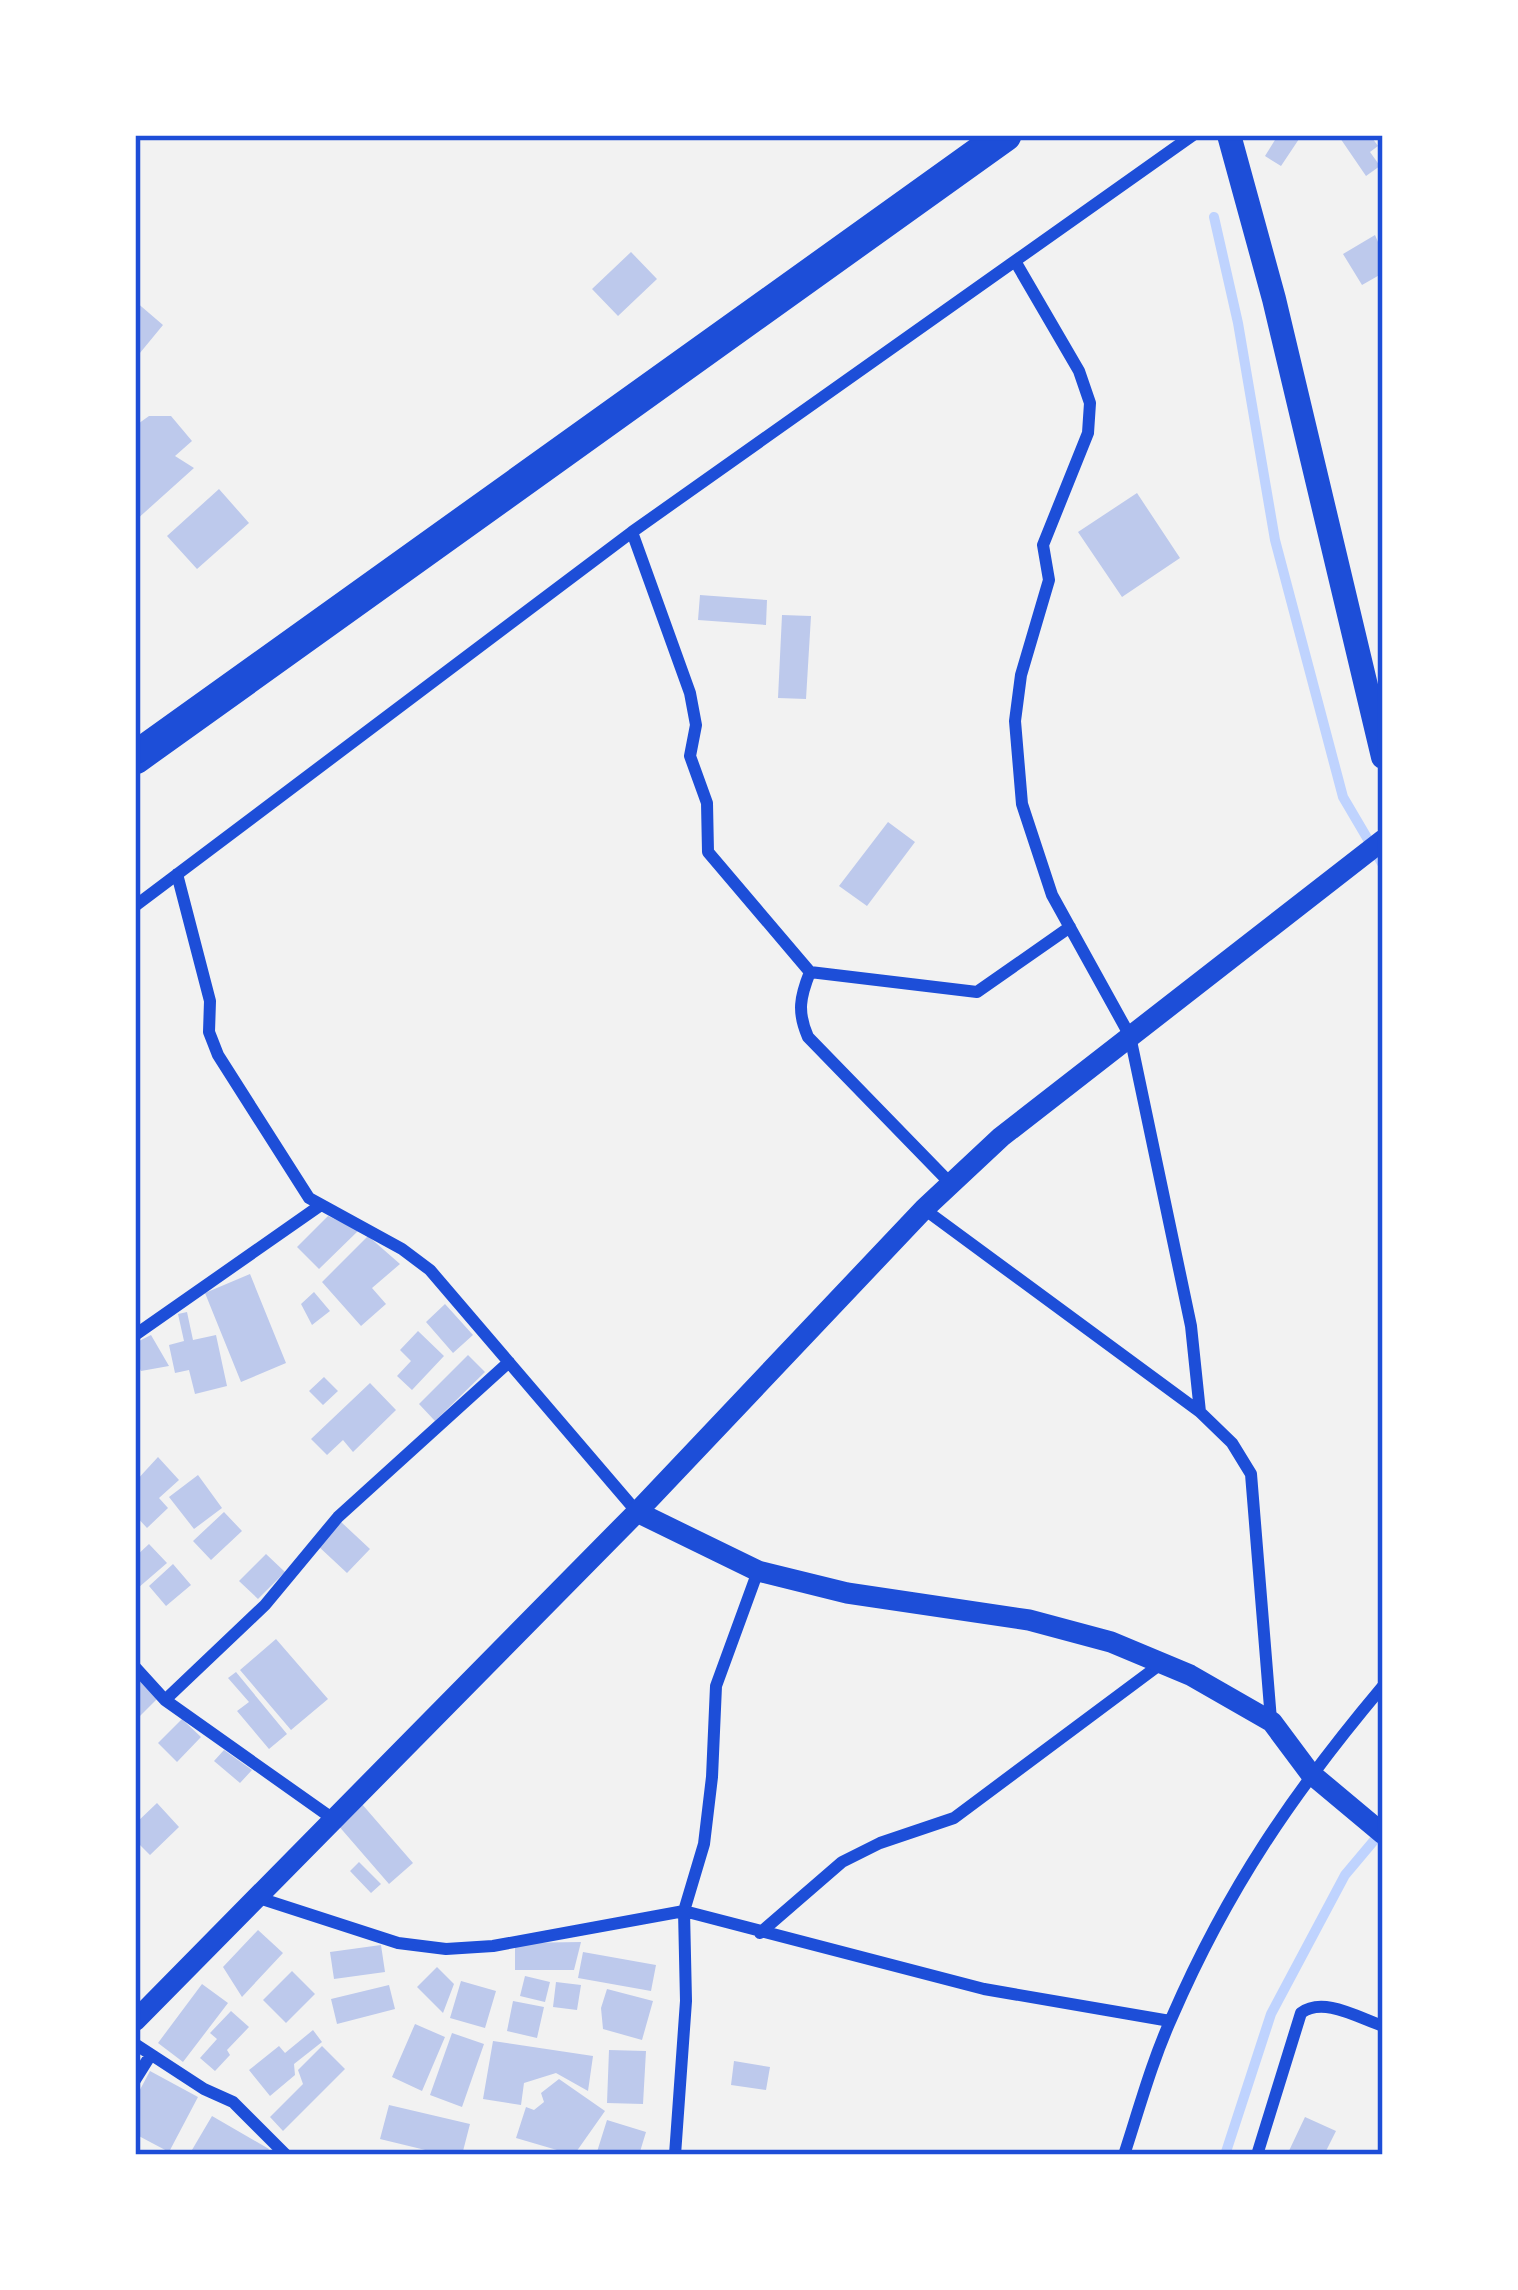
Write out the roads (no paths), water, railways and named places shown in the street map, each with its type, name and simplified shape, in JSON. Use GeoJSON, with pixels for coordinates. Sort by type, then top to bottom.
{"type":"FeatureCollection","features":[{"type":"Feature","properties":{"kind":"highway"},"geometry":{"type":"LineString","coordinates":[[135,758],[1005,135]]}},
{"type":"Feature","properties":{"kind":"main road"},"geometry":{"type":"LineString","coordinates":[[1229,135],[1302,409],[1383,757]]}},
{"type":"Feature","properties":{"kind":"street"},"geometry":{"type":"LineString","coordinates":[[135,905],[632,532],[1193,135]]}},
{"type":"Feature","properties":{"kind":"street"},"geometry":{"type":"LineString","coordinates":[[1015,261],[1079,371],[1090,403],[1088,433],[1042,545],[1049,580],[1021,675],[1015,721],[1022,804],[1052,895],[1130,1036],[1191,1326],[1200,1412]]}},
{"type":"Feature","properties":{"kind":"street"},"geometry":{"type":"LineString","coordinates":[[632,532],[690,693],[696,725],[690,756],[707,803],[709,852],[810,972],[977,992],[1070,926]]}},
{"type":"Feature","properties":{"kind":"street"},"geometry":{"type":"LineString","coordinates":[[135,2021],[637,1512],[924,1209],[1001,1137],[1383,840]]}},
{"type":"Feature","properties":{"kind":"street"},"geometry":{"type":"LineString","coordinates":[[177,874],[210,1000],[209,1032],[218,1055],[287,1168],[318,1207],[371,1231],[430,1270],[637,1512],[758,1571],[847,1593],[1029,1620],[1112,1642],[1271,1722],[1310,1773],[1383,1834]]}},
{"type":"Feature","properties":{"kind":"street"},"geometry":{"type":"LineString","coordinates":[[810,972],[800,998],[801,1021],[808,1037],[951,1184]]}},
{"type":"Feature","properties":{"kind":"street"},"geometry":{"type":"LineString","coordinates":[[135,1335],[318,1207]]}},
{"type":"Feature","properties":{"kind":"street"},"geometry":{"type":"LineString","coordinates":[[924,1209],[1200,1412],[1232,1443],[1251,1474],[1271,1722]]}},
{"type":"Feature","properties":{"kind":"street"},"geometry":{"type":"LineString","coordinates":[[165,1700],[266,1605],[338,1517],[509,1362]]}},
{"type":"Feature","properties":{"kind":"street"},"geometry":{"type":"LineString","coordinates":[[675,2155],[686,2001],[683,1911],[704,1844],[716,1686],[758,1571]]}},
{"type":"Feature","properties":{"kind":"street"},"geometry":{"type":"LineString","coordinates":[[760,1933],[842,1862],[880,1843],[954,1819],[1162,1664]]}},
{"type":"Feature","properties":{"kind":"street"},"geometry":{"type":"LineString","coordinates":[[135,1667],[165,1700],[336,1821]]}},
{"type":"Feature","properties":{"kind":"street"},"geometry":{"type":"LineString","coordinates":[[1124,2155],[1170,2021],[1260,1846],[1310,1773],[1383,1686]]}},
{"type":"Feature","properties":{"kind":"street"},"geometry":{"type":"LineString","coordinates":[[259,1898],[398,1943],[446,1949],[493,1946],[683,1911],[984,1989],[1170,2021]]}},
{"type":"Feature","properties":{"kind":"street"},"geometry":{"type":"LineString","coordinates":[[1257,2155],[1301,2013],[1311,2005],[1322,2006],[1383,2026]]}},
{"type":"Feature","properties":{"kind":"street"},"geometry":{"type":"LineString","coordinates":[[135,2044],[233,2102],[286,2155]]}},
{"type":"Feature","properties":{"kind":"street"},"geometry":{"type":"LineString","coordinates":[[135,2080],[150,2056]]}},
{"type":"Feature","properties":{"kind":"waterway"},"geometry":{"type":"LineString","coordinates":[[1214,217],[1238,323],[1275,540],[1343,797],[1383,865]]}},
{"type":"Feature","properties":{"kind":"waterway"},"geometry":{"type":"LineString","coordinates":[[1225,2155],[1271,2014],[1345,1875],[1382,1831]]}}]}
